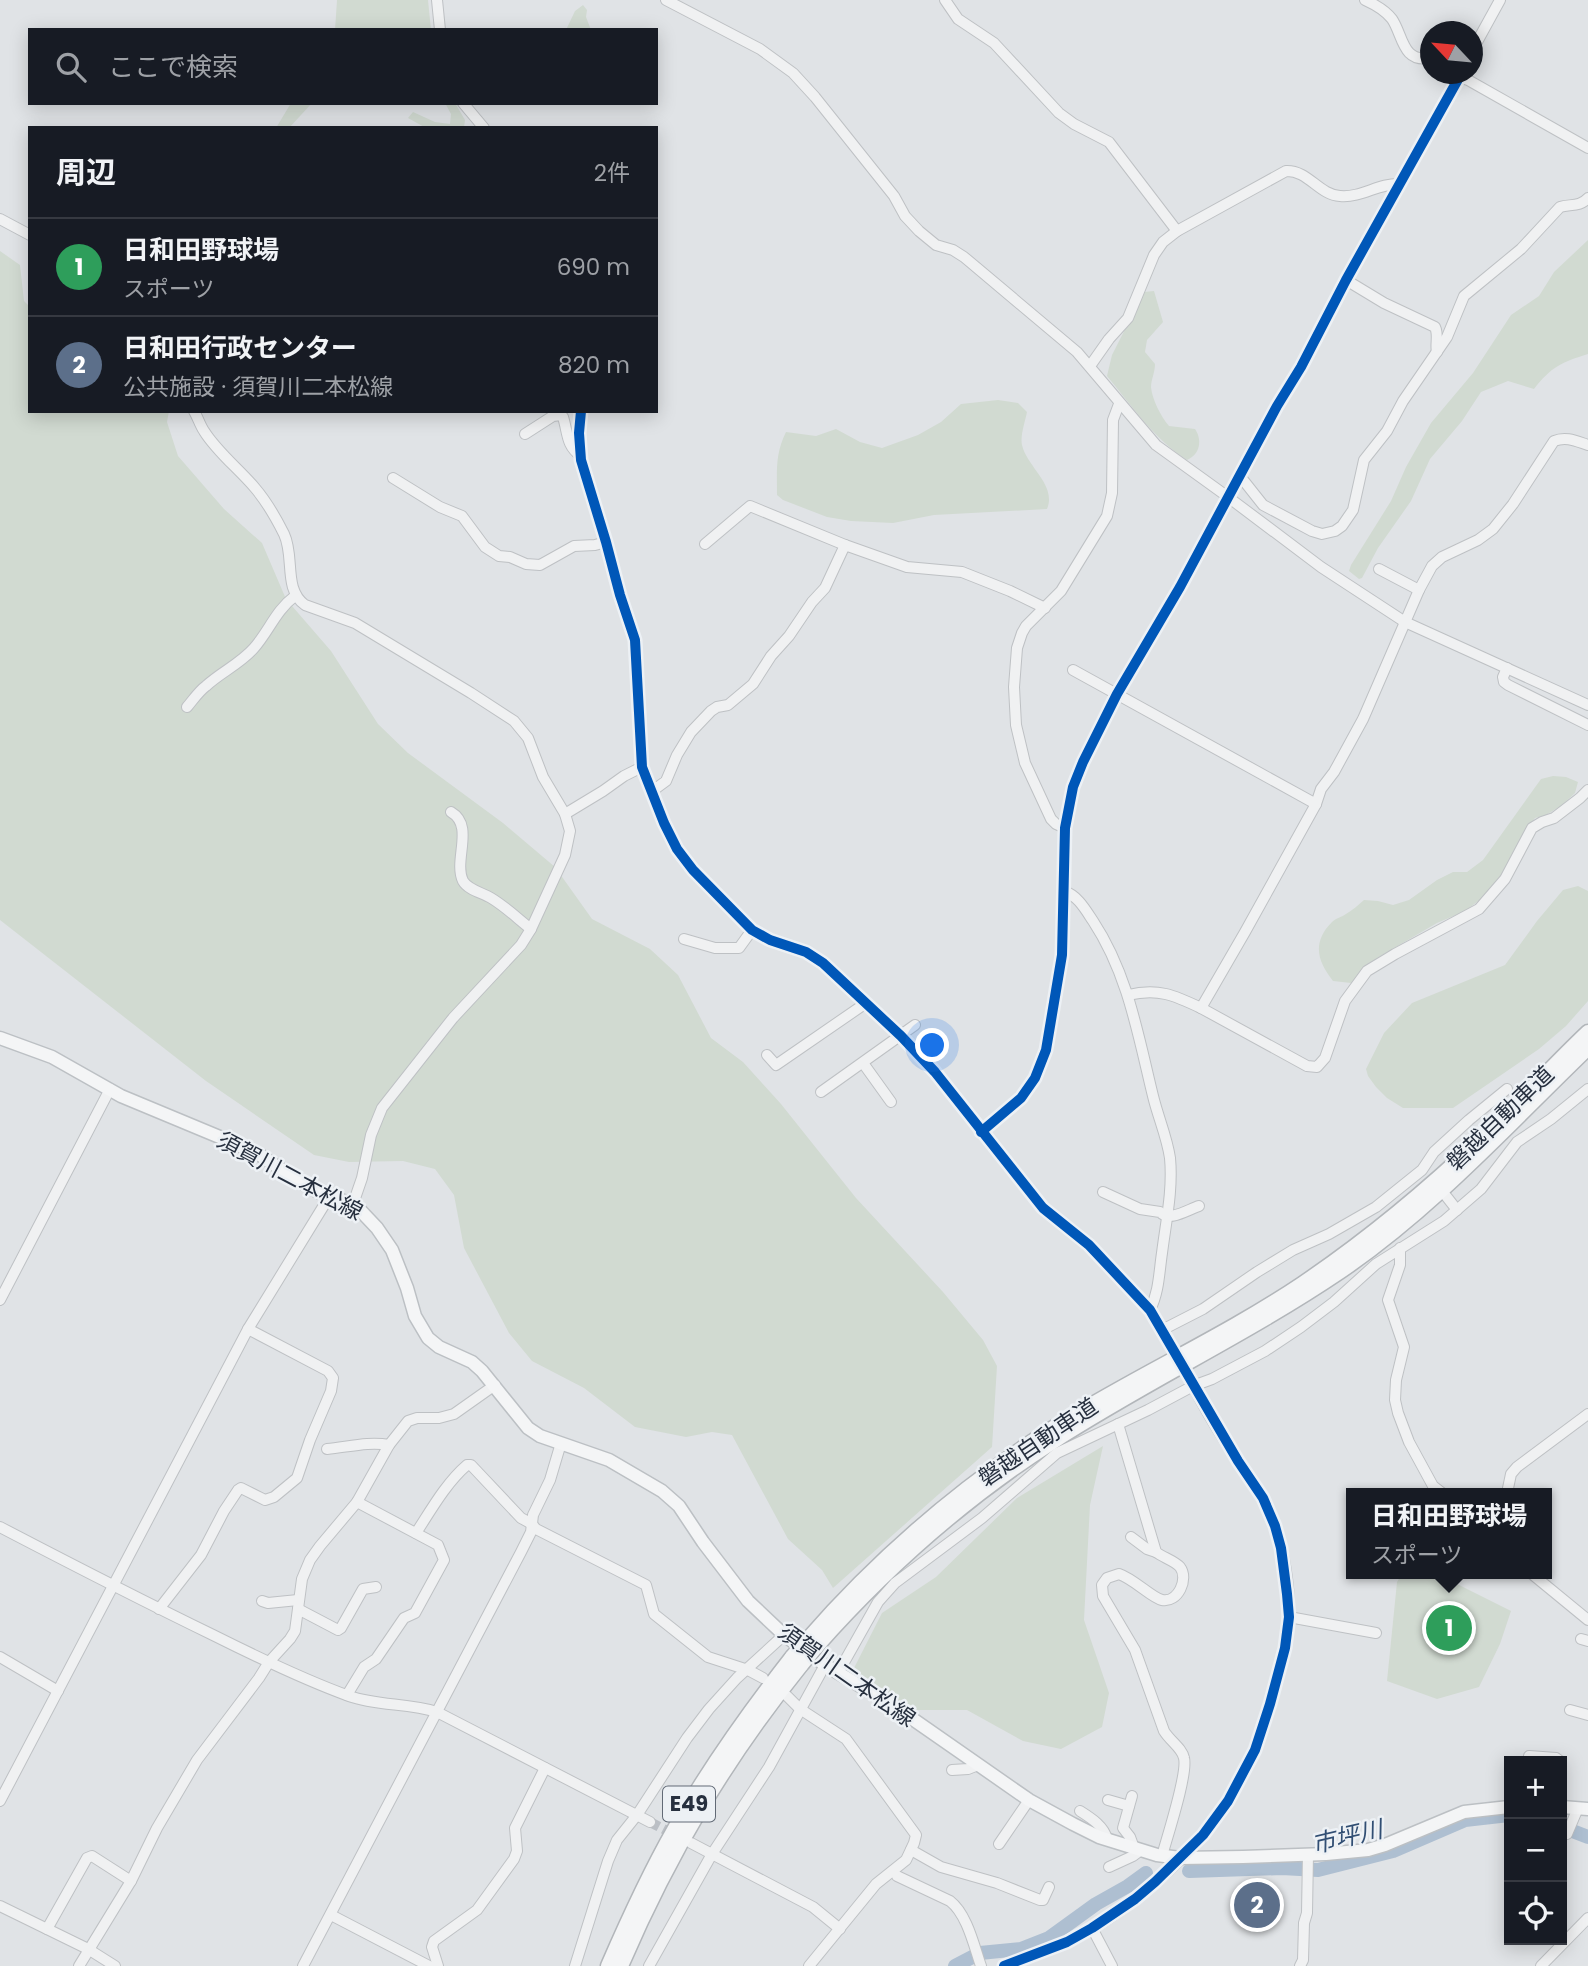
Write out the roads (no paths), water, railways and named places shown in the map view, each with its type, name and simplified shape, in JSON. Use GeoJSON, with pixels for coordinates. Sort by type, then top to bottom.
{"type":"FeatureCollection","features":[{"type":"Feature","properties":{"kind":"highway","name":"磐越自動車道"},"geometry":{"type":"LineString","coordinates":[[608,1966],[651,1873],[685,1810],[725,1748],[857,1585],[897,1547],[1004,1461],[1065,1421],[1265,1307],[1369,1237],[1475,1145],[1588,1032]]}},
{"type":"Feature","properties":{"kind":"highway","name":"磐越自動車道"},"geometry":{"type":"LineString","coordinates":[[811,1644],[928,1535],[1013,1469],[1050,1443],[1124,1399],[1270,1317],[1376,1245],[1449,1184],[1588,1048]]}},
{"type":"Feature","properties":{"kind":"highway","name":"磐越自動車道"},"geometry":{"type":"LineString","coordinates":[[621,1966],[662,1876],[701,1806],[797,1660]]}},
{"type":"Feature","properties":{"kind":"main road","name":"須賀川二本松線"},"geometry":{"type":"LineString","coordinates":[[0,1038],[52,1056],[121,1096],[251,1151],[295,1180],[329,1197],[353,1204],[369,1218],[392,1250],[415,1317],[428,1338],[439,1348],[472,1362],[495,1385],[528,1428],[540,1436],[616,1463],[673,1500],[748,1601],[784,1635],[825,1665],[894,1706],[1029,1800],[1073,1824],[1107,1839],[1162,1856],[1180,1858],[1308,1854],[1368,1850],[1464,1812],[1504,1808]]}},
{"type":"Feature","properties":{"kind":"street"},"geometry":{"type":"LineString","coordinates":[[436,0],[440,28]]}},
{"type":"Feature","properties":{"kind":"street"},"geometry":{"type":"LineString","coordinates":[[666,0],[760,49],[793,73],[894,196],[905,216],[919,231],[936,245],[953,250],[964,257],[1077,352],[1156,445],[1321,567],[1405,622],[1588,705]]}},
{"type":"Feature","properties":{"kind":"street"},"geometry":{"type":"LineString","coordinates":[[945,0],[958,19],[994,43],[1059,113],[1109,142],[1177,231]]}},
{"type":"Feature","properties":{"kind":"street"},"geometry":{"type":"LineString","coordinates":[[1365,0],[1384,10],[1396,26],[1408,52],[1420,58]]}},
{"type":"Feature","properties":{"kind":"street"},"geometry":{"type":"LineString","coordinates":[[1483,31],[1500,0]]}},
{"type":"Feature","properties":{"kind":"street"},"geometry":{"type":"LineString","coordinates":[[981,1132],[1021,1098],[1044,1059],[1062,955],[1065,828],[1078,772],[1117,694],[1180,587],[1455,84]]}},
{"type":"Feature","properties":{"kind":"street"},"geometry":{"type":"LineString","coordinates":[[1475,84],[1588,148]]}},
{"type":"Feature","properties":{"kind":"street"},"geometry":{"type":"LineString","coordinates":[[465,105],[482,126]]}},
{"type":"Feature","properties":{"kind":"street"},"geometry":{"type":"LineString","coordinates":[[1090,366],[1128,318],[1156,251],[1177,231],[1286,171],[1294,171],[1328,193],[1338,196],[1359,195],[1382,185],[1400,184]]}},
{"type":"Feature","properties":{"kind":"street"},"geometry":{"type":"LineString","coordinates":[[1240,476],[1263,506],[1312,531],[1322,534],[1342,526],[1353,510],[1364,460],[1387,431],[1403,401],[1447,337],[1461,301],[1467,293],[1521,249],[1560,207],[1574,205],[1588,198]]}},
{"type":"Feature","properties":{"kind":"street"},"geometry":{"type":"LineString","coordinates":[[0,219],[28,234]]}},
{"type":"Feature","properties":{"kind":"street"},"geometry":{"type":"LineString","coordinates":[[1346,280],[1384,303],[1435,327],[1437,352]]}},
{"type":"Feature","properties":{"kind":"street"},"geometry":{"type":"LineString","coordinates":[[1065,828],[1054,823],[1045,809],[1025,763],[1016,725],[1014,687],[1019,639],[1026,626],[1066,584],[1107,516],[1112,493],[1113,421],[1119,404]]}},
{"type":"Feature","properties":{"kind":"street"},"geometry":{"type":"LineString","coordinates":[[195,413],[204,432],[254,487],[273,514],[286,540],[295,596],[305,605],[355,624],[514,721],[528,738],[543,777],[565,814],[570,831],[569,845],[521,945],[453,1018],[376,1118],[353,1204]]}},
{"type":"Feature","properties":{"kind":"street"},"geometry":{"type":"LineString","coordinates":[[581,413],[581,456],[635,640],[642,767],[664,823],[684,860],[752,930],[814,957],[835,973],[901,1036],[935,1072],[1043,1208],[1089,1245],[1150,1310],[1170,1345]]}},
{"type":"Feature","properties":{"kind":"street"},"geometry":{"type":"LineString","coordinates":[[525,434],[553,416],[561,415],[570,446],[581,456]]}},
{"type":"Feature","properties":{"kind":"street"},"geometry":{"type":"LineString","coordinates":[[1201,1008],[1316,804],[1321,789],[1334,772],[1363,719],[1419,590],[1433,566],[1442,557],[1478,540],[1493,529],[1513,504],[1554,441],[1570,439],[1588,445]]}},
{"type":"Feature","properties":{"kind":"street"},"geometry":{"type":"LineString","coordinates":[[393,478],[440,507],[462,516],[485,547],[499,556],[540,565],[574,546],[606,542]]}},
{"type":"Feature","properties":{"kind":"street"},"geometry":{"type":"LineString","coordinates":[[705,544],[750,506],[907,567],[962,572],[1045,608]]}},
{"type":"Feature","properties":{"kind":"street"},"geometry":{"type":"LineString","coordinates":[[651,792],[666,781],[691,732],[710,711],[727,705],[753,684],[771,656],[825,588],[845,545]]}},
{"type":"Feature","properties":{"kind":"street"},"geometry":{"type":"LineString","coordinates":[[1379,569],[1419,590]]}},
{"type":"Feature","properties":{"kind":"street"},"geometry":{"type":"LineString","coordinates":[[187,707],[205,686],[253,649],[275,616],[295,596]]}},
{"type":"Feature","properties":{"kind":"street"},"geometry":{"type":"LineString","coordinates":[[1507,668],[1503,677],[1508,685],[1588,724]]}},
{"type":"Feature","properties":{"kind":"street"},"geometry":{"type":"LineString","coordinates":[[1073,670],[1316,804]]}},
{"type":"Feature","properties":{"kind":"street"},"geometry":{"type":"LineString","coordinates":[[565,814],[642,767]]}},
{"type":"Feature","properties":{"kind":"street"},"geometry":{"type":"LineString","coordinates":[[1128,995],[1146,991],[1173,995],[1307,1066],[1317,1067],[1325,1058],[1345,1001],[1362,976],[1374,966],[1479,909],[1505,879],[1532,828],[1554,818],[1580,798],[1588,790],[1588,781]]}},
{"type":"Feature","properties":{"kind":"street"},"geometry":{"type":"LineString","coordinates":[[451,812],[456,815],[462,829],[464,881],[469,887],[494,899],[531,929]]}},
{"type":"Feature","properties":{"kind":"street"},"geometry":{"type":"LineString","coordinates":[[1064,891],[1077,898],[1107,942],[1128,995],[1167,1144],[1171,1183],[1168,1217],[1157,1291],[1150,1310]]}},
{"type":"Feature","properties":{"kind":"street"},"geometry":{"type":"LineString","coordinates":[[684,939],[730,950],[739,948],[752,930]]}},
{"type":"Feature","properties":{"kind":"street"},"geometry":{"type":"LineString","coordinates":[[767,1055],[776,1065],[866,1003]]}},
{"type":"Feature","properties":{"kind":"street"},"geometry":{"type":"LineString","coordinates":[[821,1092],[915,1025]]}},
{"type":"Feature","properties":{"kind":"street"},"geometry":{"type":"LineString","coordinates":[[863,1063],[891,1102]]}},
{"type":"Feature","properties":{"kind":"street"},"geometry":{"type":"LineString","coordinates":[[0,1300],[110,1089]]}},
{"type":"Feature","properties":{"kind":"street"},"geometry":{"type":"LineString","coordinates":[[1162,1330],[1203,1309],[1293,1250],[1329,1234],[1376,1207],[1425,1173],[1434,1152],[1507,1089]]}},
{"type":"Feature","properties":{"kind":"street"},"geometry":{"type":"LineString","coordinates":[[838,1673],[878,1602],[895,1583],[982,1518],[1057,1453],[1148,1410],[1191,1382],[1212,1379],[1265,1352],[1334,1302],[1376,1264],[1444,1221],[1481,1189],[1517,1142],[1552,1119],[1588,1089]]}},
{"type":"Feature","properties":{"kind":"street"},"geometry":{"type":"LineString","coordinates":[[1102,1192],[1140,1209],[1160,1212],[1168,1217],[1199,1206]]}},
{"type":"Feature","properties":{"kind":"street"},"geometry":{"type":"LineString","coordinates":[[1446,1196],[1457,1210]]}},
{"type":"Feature","properties":{"kind":"street"},"geometry":{"type":"LineString","coordinates":[[0,1801],[248,1329],[329,1197]]}},
{"type":"Feature","properties":{"kind":"street"},"geometry":{"type":"LineString","coordinates":[[1400,1248],[1400,1265],[1388,1300],[1404,1347],[1396,1380],[1395,1400],[1409,1443],[1436,1488]]}},
{"type":"Feature","properties":{"kind":"street"},"geometry":{"type":"LineString","coordinates":[[159,1609],[201,1555],[238,1490],[241,1488],[265,1500],[275,1497],[298,1478],[310,1440],[331,1391],[333,1378],[328,1371],[248,1329]]}},
{"type":"Feature","properties":{"kind":"street"},"geometry":{"type":"LineString","coordinates":[[1004,1966],[1067,1942],[1135,1899],[1180,1858],[1219,1816],[1255,1750],[1285,1648],[1289,1617],[1281,1548],[1270,1512],[1191,1382]]}},
{"type":"Feature","properties":{"kind":"street"},"geometry":{"type":"LineString","coordinates":[[79,1966],[131,1881],[178,1789],[197,1759],[269,1662],[295,1632],[302,1579],[310,1560],[357,1502],[389,1445],[408,1421],[454,1414],[495,1385]]}},
{"type":"Feature","properties":{"kind":"street"},"geometry":{"type":"LineString","coordinates":[[1508,1488],[1511,1474],[1517,1467],[1588,1414]]}},
{"type":"Feature","properties":{"kind":"street"},"geometry":{"type":"LineString","coordinates":[[1118,1424],[1156,1552]]}},
{"type":"Feature","properties":{"kind":"street"},"geometry":{"type":"LineString","coordinates":[[327,1449],[369,1443],[389,1445]]}},
{"type":"Feature","properties":{"kind":"street"},"geometry":{"type":"LineString","coordinates":[[303,1966],[531,1532],[533,1515],[550,1480],[561,1443]]}},
{"type":"Feature","properties":{"kind":"street"},"geometry":{"type":"LineString","coordinates":[[416,1533],[443,1492],[467,1465],[474,1468],[521,1518],[646,1585],[654,1614],[708,1657],[748,1670],[763,1678]]}},
{"type":"Feature","properties":{"kind":"street"},"geometry":{"type":"LineString","coordinates":[[347,1695],[364,1667],[376,1659],[404,1618],[415,1613],[444,1560],[438,1545],[357,1502]]}},
{"type":"Feature","properties":{"kind":"street"},"geometry":{"type":"LineString","coordinates":[[0,1527],[269,1662],[347,1695],[437,1712],[650,1822]]}},
{"type":"Feature","properties":{"kind":"street"},"geometry":{"type":"LineString","coordinates":[[1131,1537],[1180,1567],[1183,1580],[1180,1590],[1172,1598],[1160,1600],[1139,1584],[1117,1574],[1104,1581],[1102,1593],[1135,1650],[1164,1731],[1183,1753],[1185,1760],[1184,1775],[1162,1856]]}},
{"type":"Feature","properties":{"kind":"street"},"geometry":{"type":"LineString","coordinates":[[1538,1579],[1588,1620]]}},
{"type":"Feature","properties":{"kind":"street"},"geometry":{"type":"LineString","coordinates":[[262,1601],[298,1604],[338,1630],[363,1589],[376,1587]]}},
{"type":"Feature","properties":{"kind":"street"},"geometry":{"type":"LineString","coordinates":[[1289,1617],[1376,1633]]}},
{"type":"Feature","properties":{"kind":"street"},"geometry":{"type":"LineString","coordinates":[[575,1966],[612,1850],[709,1709],[737,1678],[784,1635]]}},
{"type":"Feature","properties":{"kind":"street"},"geometry":{"type":"LineString","coordinates":[[0,1657],[58,1690]]}},
{"type":"Feature","properties":{"kind":"street"},"geometry":{"type":"LineString","coordinates":[[653,1965],[712,1854],[769,1767],[825,1665]]}},
{"type":"Feature","properties":{"kind":"street"},"geometry":{"type":"LineString","coordinates":[[788,1696],[800,1709],[846,1739],[916,1835],[906,1860],[876,1884],[809,1966]]}},
{"type":"Feature","properties":{"kind":"street"},"geometry":{"type":"LineString","coordinates":[[1570,1710],[1588,1716]]}},
{"type":"Feature","properties":{"kind":"street"},"geometry":{"type":"LineString","coordinates":[[952,1770],[978,1765]]}},
{"type":"Feature","properties":{"kind":"street"},"geometry":{"type":"LineString","coordinates":[[438,1966],[432,1947],[434,1941],[477,1910],[516,1855],[515,1828],[545,1768]]}},
{"type":"Feature","properties":{"kind":"street"},"geometry":{"type":"LineString","coordinates":[[999,1844],[1029,1800]]}},
{"type":"Feature","properties":{"kind":"street"},"geometry":{"type":"LineString","coordinates":[[1108,1800],[1131,1801],[1124,1828],[1137,1849],[1133,1856],[1109,1867]]}},
{"type":"Feature","properties":{"kind":"street"},"geometry":{"type":"LineString","coordinates":[[1567,1834],[1583,1809]]}},
{"type":"Feature","properties":{"kind":"street"},"geometry":{"type":"LineString","coordinates":[[1080,1811],[1094,1820],[1105,1832],[1107,1839]]}},
{"type":"Feature","properties":{"kind":"street"},"geometry":{"type":"LineString","coordinates":[[691,1843],[813,1907],[840,1929]]}},
{"type":"Feature","properties":{"kind":"street"},"geometry":{"type":"LineString","coordinates":[[911,1850],[941,1867],[997,1883],[1040,1900],[1043,1900],[1049,1887]]}},
{"type":"Feature","properties":{"kind":"street"},"geometry":{"type":"LineString","coordinates":[[1300,1966],[1303,1960],[1304,1923],[1307,1913],[1308,1854]]}},
{"type":"Feature","properties":{"kind":"street"},"geometry":{"type":"LineString","coordinates":[[47,1929],[87,1857],[92,1856],[131,1881]]}},
{"type":"Feature","properties":{"kind":"street"},"geometry":{"type":"LineString","coordinates":[[897,1877],[957,1906],[981,1966]]}},
{"type":"Feature","properties":{"kind":"street"},"geometry":{"type":"LineString","coordinates":[[0,1906],[88,1949],[115,1966]]}},
{"type":"Feature","properties":{"kind":"street"},"geometry":{"type":"LineString","coordinates":[[331,1915],[429,1966]]}},
{"type":"Feature","properties":{"kind":"street"},"geometry":{"type":"LineString","coordinates":[[1541,1966],[1588,1918]]}},
{"type":"Feature","properties":{"kind":"street"},"geometry":{"type":"LineString","coordinates":[[1092,1928],[1112,1966]]}},
{"type":"Feature","properties":{"kind":"waterway","name":"市坪川"},"geometry":{"type":"LineString","coordinates":[[1189,1871],[1282,1868],[1318,1870],[1393,1851],[1465,1820],[1504,1816]]}},
{"type":"Feature","properties":{"kind":"waterway","name":"市坪川"},"geometry":{"type":"LineString","coordinates":[[1567,1829],[1588,1837]]}},
{"type":"Feature","properties":{"kind":"waterway","name":"市坪川"},"geometry":{"type":"LineString","coordinates":[[955,1966],[980,1953],[1021,1949],[1049,1938],[1146,1873]]}},
{"type":"Feature","properties":{"kind":"tunnel"},"geometry":{"type":"LineString","coordinates":[[650,1822],[675,1835]]}},
{"type":"Feature","properties":{"kind":"place","name":"日和田野球場"},"geometry":{"type":"Point","coordinates":[1449,1628]}},
{"type":"Feature","properties":{"kind":"place","name":"日和田行政センター"},"geometry":{"type":"Point","coordinates":[1257,1905]}}]}
